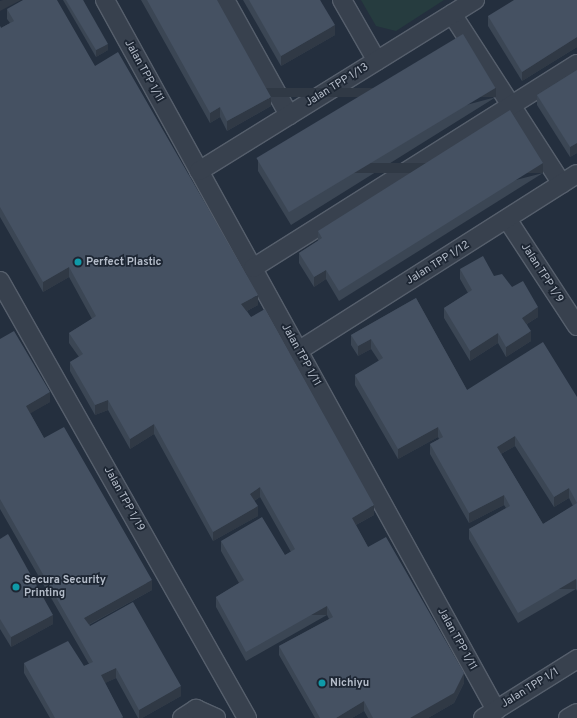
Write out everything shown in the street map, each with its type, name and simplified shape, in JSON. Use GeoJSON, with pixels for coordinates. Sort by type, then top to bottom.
{"type":"FeatureCollection","features":[{"type":"Feature","properties":{"kind":"street","name":"Jalan TPP 1/11"},"geometry":{"type":"LineString","coordinates":[[105,0],[298,351],[490,714]]}},
{"type":"Feature","properties":{"kind":"street"},"geometry":{"type":"LineString","coordinates":[[225,0],[289,115]]}},
{"type":"Feature","properties":{"kind":"street"},"geometry":{"type":"LineString","coordinates":[[342,0],[377,61]]}},
{"type":"Feature","properties":{"kind":"street","name":"Jalan TPP 1/13"},"geometry":{"type":"LineString","coordinates":[[199,171],[475,0]]}},
{"type":"Feature","properties":{"kind":"street"},"geometry":{"type":"LineString","coordinates":[[452,14],[511,106],[570,179]]}},
{"type":"Feature","properties":{"kind":"street"},"geometry":{"type":"LineString","coordinates":[[253,268],[577,64]]}},
{"type":"Feature","properties":{"kind":"street","name":"Jalan TPP 1/12"},"geometry":{"type":"LineString","coordinates":[[298,351],[570,179]]}},
{"type":"Feature","properties":{"kind":"street","name":"Jalan TPP 1/9"},"geometry":{"type":"LineString","coordinates":[[506,219],[577,326]]}},
{"type":"Feature","properties":{"kind":"street","name":"Jalan TPP 1/19"},"geometry":{"type":"LineString","coordinates":[[0,281],[247,718]]}},
{"type":"Feature","properties":{"kind":"street","name":"Jalan TPP 1/1"},"geometry":{"type":"LineString","coordinates":[[490,714],[577,659]]}},
{"type":"Feature","properties":{"kind":"street"},"geometry":{"type":"LineString","coordinates":[[182,718],[196,709],[216,718]]}},
{"type":"Feature","properties":{"kind":"street"},"geometry":{"type":"LineString","coordinates":[[568,718],[577,712]]}},
{"type":"Feature","properties":{"kind":"green space"},"geometry":{"type":"Polygon","coordinates":[[[361,0],[444,0],[396,31],[376,26],[361,0]]]}},
{"type":"Feature","properties":{"kind":"building"},"geometry":{"type":"Polygon","coordinates":[[[23,0],[57,0],[95,66],[118,52],[258,295],[241,304],[251,317],[265,309],[374,505],[352,518],[368,547],[386,537],[464,673],[454,693],[410,718],[373,718],[364,701],[336,718],[320,718],[279,646],[333,617],[327,606],[246,652],[216,597],[244,580],[221,541],[262,517],[285,555],[295,549],[260,487],[250,494],[258,506],[213,532],[154,424],[130,439],[108,400],[95,405],[70,362],[83,354],[69,333],[96,316],[69,267],[43,282],[0,207],[0,26],[1,28],[14,21],[7,9],[23,0]]]}},
{"type":"Feature","properties":{"kind":"building"},"geometry":{"type":"Polygon","coordinates":[[[66,0],[83,0],[108,44],[96,50],[66,0]]]}},
{"type":"Feature","properties":{"kind":"building"},"geometry":{"type":"Polygon","coordinates":[[[147,0],[217,0],[271,97],[227,121],[220,107],[210,113],[147,0]]]}},
{"type":"Feature","properties":{"kind":"building"},"geometry":{"type":"Polygon","coordinates":[[[249,0],[320,0],[335,25],[281,56],[249,0]]]}},
{"type":"Feature","properties":{"kind":"building"},"geometry":{"type":"Polygon","coordinates":[[[514,0],[577,0],[577,37],[522,72],[488,16],[514,0]]]}},
{"type":"Feature","properties":{"kind":"building"},"geometry":{"type":"Polygon","coordinates":[[[463,34],[495,88],[289,212],[256,158],[463,34]]]}},
{"type":"Feature","properties":{"kind":"building"},"geometry":{"type":"Polygon","coordinates":[[[577,70],[577,143],[570,147],[537,95],[577,70]]]}},
{"type":"Feature","properties":{"kind":"building"},"geometry":{"type":"Polygon","coordinates":[[[510,110],[543,163],[339,291],[326,270],[314,277],[299,253],[322,238],[318,231],[510,110]]]}},
{"type":"Feature","properties":{"kind":"building"},"geometry":{"type":"Polygon","coordinates":[[[483,256],[494,276],[502,274],[512,287],[523,281],[538,307],[522,318],[531,331],[506,347],[498,333],[470,351],[444,308],[472,290],[460,269],[483,256]]]}},
{"type":"Feature","properties":{"kind":"building"},"geometry":{"type":"Polygon","coordinates":[[[416,298],[467,390],[543,342],[577,397],[577,503],[577,581],[576,579],[518,613],[469,529],[510,506],[504,495],[469,513],[430,444],[443,437],[438,427],[398,449],[355,375],[383,358],[371,339],[358,346],[351,335],[416,298]],[[515,436],[497,447],[543,524],[577,503],[569,488],[554,497],[515,436]]]}},
{"type":"Feature","properties":{"kind":"building"},"geometry":{"type":"Polygon","coordinates":[[[14,331],[50,392],[26,406],[44,438],[64,427],[152,580],[84,618],[90,626],[133,602],[181,686],[139,710],[116,668],[101,675],[123,717],[121,718],[55,718],[24,663],[68,641],[84,666],[93,662],[0,499],[0,339],[14,331]]]}},
{"type":"Feature","properties":{"kind":"building","name":"Secura Security Printing"},"geometry":{"type":"Polygon","coordinates":[[[8,534],[53,615],[11,637],[0,619],[0,539],[8,534]]]}},
{"type":"Feature","properties":{"kind":"place","name":"Perfect Plastic"},"geometry":{"type":"Point","coordinates":[78,262]}},
{"type":"Feature","properties":{"kind":"place","name":"Secura Security Printing"},"geometry":{"type":"Point","coordinates":[16,587]}},
{"type":"Feature","properties":{"kind":"place","name":"Nichiyu"},"geometry":{"type":"Point","coordinates":[322,683]}}]}
